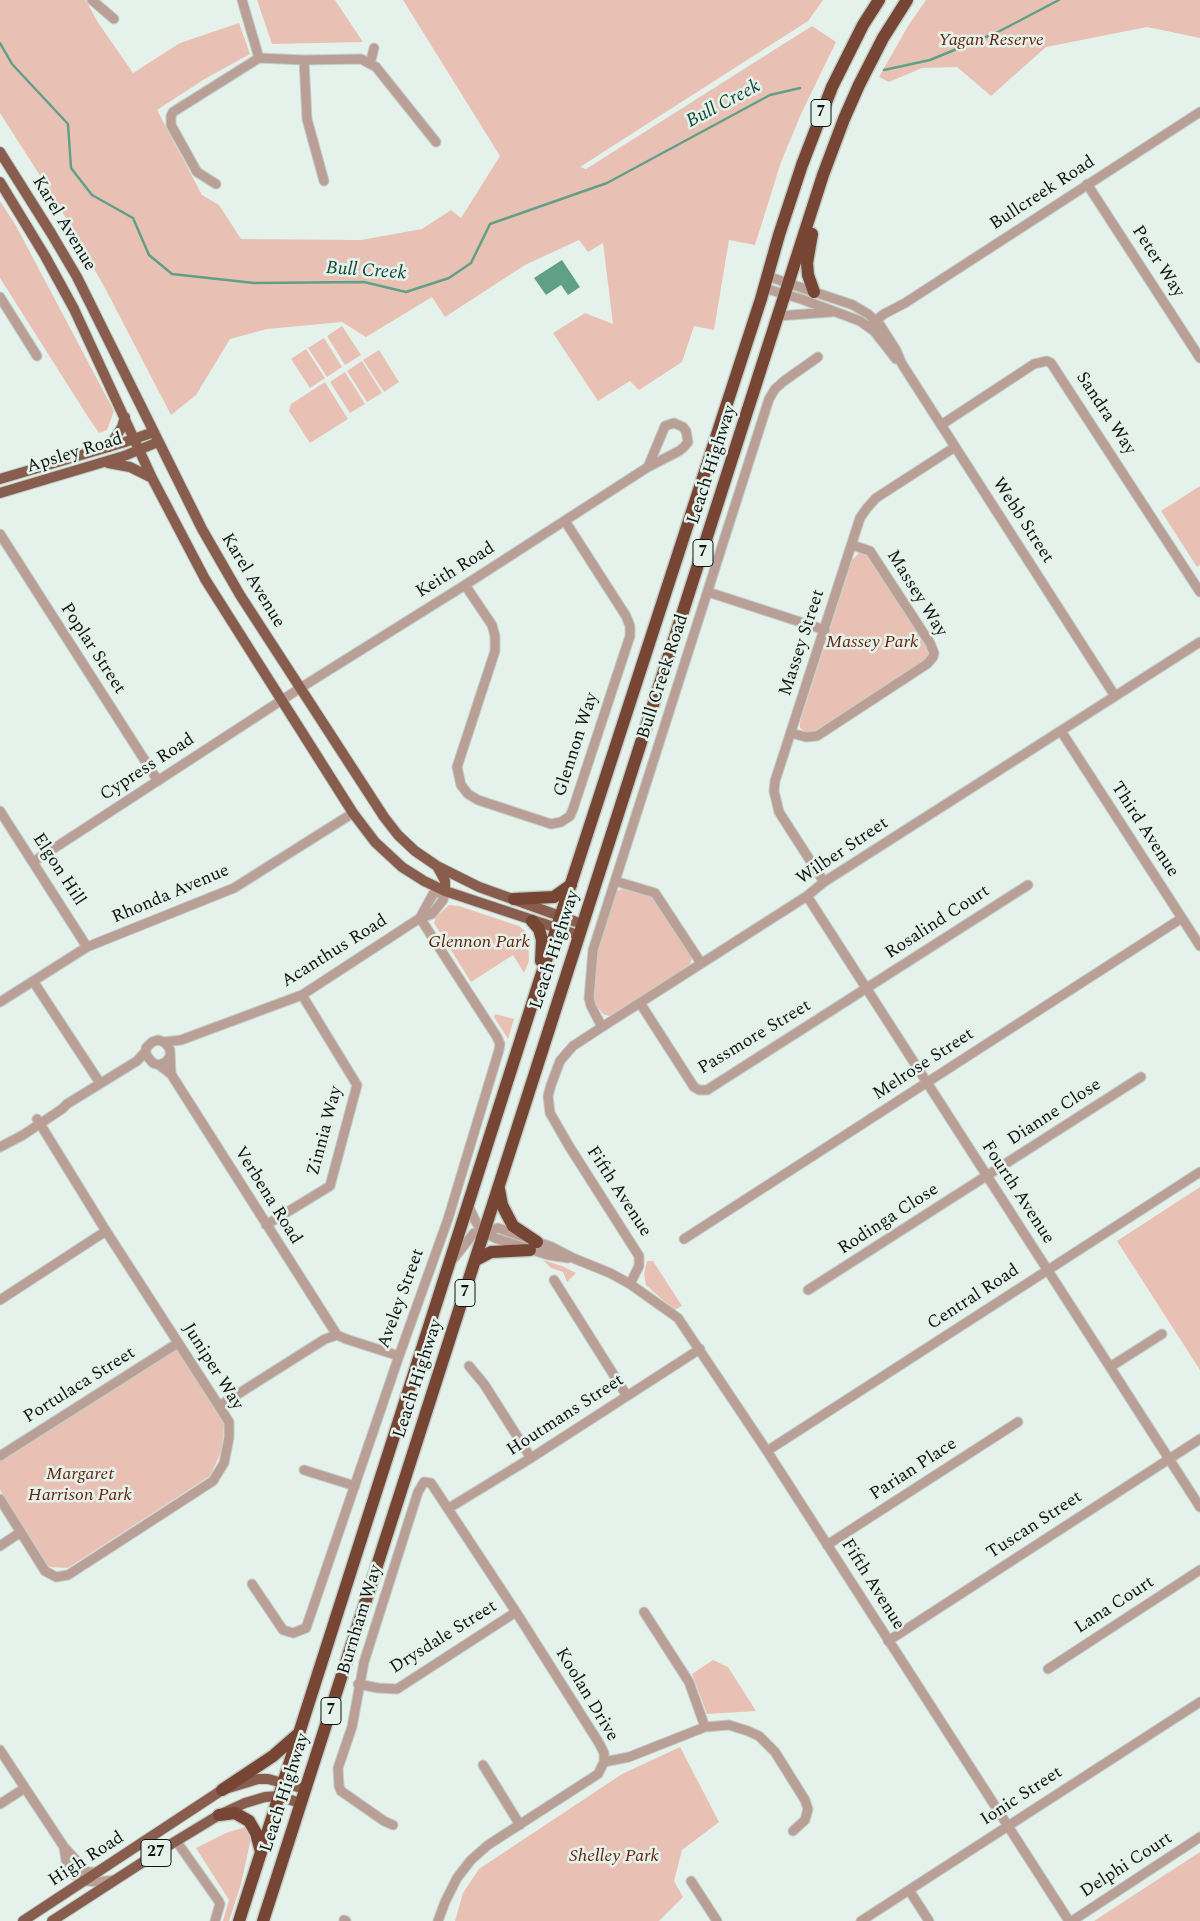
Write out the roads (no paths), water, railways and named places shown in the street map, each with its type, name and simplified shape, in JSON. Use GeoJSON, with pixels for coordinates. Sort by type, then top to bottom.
{"type":"FeatureCollection","features":[{"type":"Feature","properties":{"kind":"highway","name":"Leach Highway"},"geometry":{"type":"LineString","coordinates":[[239,1921],[541,976],[766,282],[796,182],[821,111],[832,86],[863,25],[879,0]]}},
{"type":"Feature","properties":{"kind":"highway","name":"Leach Highway"},"geometry":{"type":"LineString","coordinates":[[263,1921],[476,1260],[580,929],[824,175],[844,119],[859,85],[883,38],[907,0]]}},
{"type":"Feature","properties":{"kind":"highway"},"geometry":{"type":"LineString","coordinates":[[814,292],[808,275],[807,263],[824,175]]}},
{"type":"Feature","properties":{"kind":"highway"},"geometry":{"type":"LineString","coordinates":[[514,899],[554,897],[571,885]]}},
{"type":"Feature","properties":{"kind":"highway"},"geometry":{"type":"LineString","coordinates":[[532,921],[539,929],[542,940],[541,976]]}},
{"type":"Feature","properties":{"kind":"highway"},"geometry":{"type":"LineString","coordinates":[[499,1186],[502,1205],[513,1226],[533,1246]]}},
{"type":"Feature","properties":{"kind":"highway"},"geometry":{"type":"LineString","coordinates":[[476,1260],[491,1252],[533,1246]]}},
{"type":"Feature","properties":{"kind":"highway","name":"27"},"geometry":{"type":"LineString","coordinates":[[222,1790],[273,1756],[299,1732]]}},
{"type":"Feature","properties":{"kind":"highway"},"geometry":{"type":"LineString","coordinates":[[220,1815],[235,1813],[249,1821],[256,1833],[261,1852]]}},
{"type":"Feature","properties":{"kind":"main road","name":"Karel Avenue"},"geometry":{"type":"LineString","coordinates":[[0,152],[42,218],[76,277],[202,529],[240,595],[384,817],[415,850],[437,866],[470,883],[514,899],[559,922],[580,929]]}},
{"type":"Feature","properties":{"kind":"main road","name":"Karel Avenue"},"geometry":{"type":"LineString","coordinates":[[0,182],[74,309],[152,478],[205,579],[353,813],[375,842],[388,855],[424,881],[444,891],[532,921],[559,922]]}},
{"type":"Feature","properties":{"kind":"main road"},"geometry":{"type":"LineString","coordinates":[[109,447],[122,427],[125,417]]}},
{"type":"Feature","properties":{"kind":"main road","name":"Apsley Road"},"geometry":{"type":"LineString","coordinates":[[1,476],[109,447],[154,432]]}},
{"type":"Feature","properties":{"kind":"main road","name":"Apsley Road"},"geometry":{"type":"LineString","coordinates":[[0,493],[140,451],[158,442]]}},
{"type":"Feature","properties":{"kind":"main road"},"geometry":{"type":"LineString","coordinates":[[101,463],[130,466],[152,478]]}},
{"type":"Feature","properties":{"kind":"main road"},"geometry":{"type":"LineString","coordinates":[[437,866],[445,881],[444,891],[470,883]]}},
{"type":"Feature","properties":{"kind":"main road","name":"High Road"},"geometry":{"type":"LineString","coordinates":[[23,1921],[222,1790],[258,1779],[283,1782],[305,1789]]}},
{"type":"Feature","properties":{"kind":"main road","name":"High Road"},"geometry":{"type":"LineString","coordinates":[[52,1921],[162,1849],[177,1842],[220,1815],[245,1803],[265,1797],[279,1796],[300,1803]]}},
{"type":"Feature","properties":{"kind":"street"},"geometry":{"type":"LineString","coordinates":[[92,0],[114,19]]}},
{"type":"Feature","properties":{"kind":"street"},"geometry":{"type":"LineString","coordinates":[[242,0],[259,58]]}},
{"type":"Feature","properties":{"kind":"street"},"geometry":{"type":"LineString","coordinates":[[370,64],[374,48]]}},
{"type":"Feature","properties":{"kind":"street"},"geometry":{"type":"LineString","coordinates":[[216,184],[196,172],[171,125],[172,112],[259,58],[304,60],[361,59],[376,67],[436,142]]}},
{"type":"Feature","properties":{"kind":"street"},"geometry":{"type":"LineString","coordinates":[[304,60],[307,119],[324,181]]}},
{"type":"Feature","properties":{"kind":"street","name":"Bullcreek Road"},"geometry":{"type":"LineString","coordinates":[[874,326],[897,306],[905,303],[1087,184],[1198,117]]}},
{"type":"Feature","properties":{"kind":"street","name":"Peter Way"},"geometry":{"type":"LineString","coordinates":[[1087,184],[1200,358]]}},
{"type":"Feature","properties":{"kind":"street","name":"Webb Street"},"geometry":{"type":"LineString","coordinates":[[766,282],[786,289],[835,312],[874,326]]}},
{"type":"Feature","properties":{"kind":"street","name":"Webb Street"},"geometry":{"type":"LineString","coordinates":[[786,289],[814,292],[853,305],[868,314],[874,326],[896,350],[902,364],[1115,696]]}},
{"type":"Feature","properties":{"kind":"street"},"geometry":{"type":"LineString","coordinates":[[0,297],[37,356]]}},
{"type":"Feature","properties":{"kind":"street","name":"Webb Street"},"geometry":{"type":"LineString","coordinates":[[778,316],[835,312]]}},
{"type":"Feature","properties":{"kind":"street","name":"Bull Creek Road"},"geometry":{"type":"LineString","coordinates":[[602,1027],[591,1006],[590,998],[592,959],[596,940],[769,399],[775,389],[784,381],[818,357]]}},
{"type":"Feature","properties":{"kind":"street","name":"Sandra Way"},"geometry":{"type":"LineString","coordinates":[[941,424],[1034,364],[1047,361],[1051,363],[1200,592]]}},
{"type":"Feature","properties":{"kind":"street","name":"Keith Road"},"geometry":{"type":"LineString","coordinates":[[281,701],[648,467],[684,447],[688,442],[688,437],[683,427],[674,422],[665,426],[660,433],[648,467]]}},
{"type":"Feature","properties":{"kind":"street","name":"Massey Street"},"geometry":{"type":"LineString","coordinates":[[824,882],[779,812],[775,803],[774,791],[776,781],[860,518],[876,498],[955,447]]}},
{"type":"Feature","properties":{"kind":"street","name":"Glennon Way"},"geometry":{"type":"LineString","coordinates":[[465,585],[492,625],[495,636],[494,651],[457,767],[461,786],[468,794],[478,800],[551,824],[561,822],[570,816],[573,809],[630,636],[630,626],[626,616],[564,521]]}},
{"type":"Feature","properties":{"kind":"street","name":"Poplar Street"},"geometry":{"type":"LineString","coordinates":[[0,534],[158,781]]}},
{"type":"Feature","properties":{"kind":"street","name":"Massey Way"},"geometry":{"type":"LineString","coordinates":[[791,733],[806,737],[817,736],[927,664],[933,658],[934,653],[930,643],[870,551],[852,545]]}},
{"type":"Feature","properties":{"kind":"street"},"geometry":{"type":"LineString","coordinates":[[708,592],[825,630]]}},
{"type":"Feature","properties":{"kind":"street","name":"Wilber Street"},"geometry":{"type":"LineString","coordinates":[[553,1120],[548,1106],[548,1096],[560,1061],[574,1046],[807,896],[824,882],[1200,642]]}},
{"type":"Feature","properties":{"kind":"street","name":"Cypress Road"},"geometry":{"type":"LineString","coordinates":[[33,862],[281,701]]}},
{"type":"Feature","properties":{"kind":"street","name":"Third Avenue"},"geometry":{"type":"LineString","coordinates":[[1061,731],[1200,946]]}},
{"type":"Feature","properties":{"kind":"street","name":"Rhonda Avenue"},"geometry":{"type":"LineString","coordinates":[[0,1002],[87,947],[234,888],[353,813]]}},
{"type":"Feature","properties":{"kind":"street","name":"Elgon Hill"},"geometry":{"type":"LineString","coordinates":[[1,814],[87,947]]}},
{"type":"Feature","properties":{"kind":"street"},"geometry":{"type":"LineString","coordinates":[[615,880],[655,893],[701,963]]}},
{"type":"Feature","properties":{"kind":"street","name":"Rosalind Court"},"geometry":{"type":"LineString","coordinates":[[866,989],[1028,885]]}},
{"type":"Feature","properties":{"kind":"street","name":"Acanthus Road"},"geometry":{"type":"LineString","coordinates":[[0,1147],[62,1110],[66,1104],[147,1055],[152,1042],[158,1040],[164,1042],[181,1040],[302,995],[420,918],[433,894],[444,891]]}},
{"type":"Feature","properties":{"kind":"street","name":"Fourth Avenue"},"geometry":{"type":"LineString","coordinates":[[807,896],[1200,1507]]}},
{"type":"Feature","properties":{"kind":"street","name":"Aveley Street"},"geometry":{"type":"LineString","coordinates":[[252,1584],[283,1630],[293,1634],[306,1628],[448,1219],[500,1044],[420,918]]}},
{"type":"Feature","properties":{"kind":"street","name":"Melrose Street"},"geometry":{"type":"LineString","coordinates":[[684,1239],[1182,918]]}},
{"type":"Feature","properties":{"kind":"street"},"geometry":{"type":"LineString","coordinates":[[33,981],[100,1083]]}},
{"type":"Feature","properties":{"kind":"street","name":"Passmore Street"},"geometry":{"type":"LineString","coordinates":[[640,1003],[694,1087],[699,1090],[707,1090],[866,989]]}},
{"type":"Feature","properties":{"kind":"street","name":"Zinnia Way"},"geometry":{"type":"LineString","coordinates":[[266,1225],[330,1186],[357,1085],[302,995]]}},
{"type":"Feature","properties":{"kind":"street","name":"Acanthus Road"},"geometry":{"type":"LineString","coordinates":[[159,1064],[166,1062],[181,1040]]}},
{"type":"Feature","properties":{"kind":"street"},"geometry":{"type":"LineString","coordinates":[[164,1042],[170,1054]]}},
{"type":"Feature","properties":{"kind":"street","name":"Verbena Road"},"geometry":{"type":"LineString","coordinates":[[170,1054],[171,1074]]}},
{"type":"Feature","properties":{"kind":"street"},"geometry":{"type":"LineString","coordinates":[[147,1055],[153,1063],[159,1064]]}},
{"type":"Feature","properties":{"kind":"street","name":"Verbena Road"},"geometry":{"type":"LineString","coordinates":[[159,1064],[171,1074],[337,1335]]}},
{"type":"Feature","properties":{"kind":"street","name":"Dianne Close"},"geometry":{"type":"LineString","coordinates":[[987,1176],[1141,1077]]}},
{"type":"Feature","properties":{"kind":"street","name":"Fifth Avenue"},"geometry":{"type":"LineString","coordinates":[[553,1120],[639,1256],[639,1266],[630,1284]]}},
{"type":"Feature","properties":{"kind":"street","name":"Juniper Way"},"geometry":{"type":"LineString","coordinates":[[21,1532],[45,1571],[56,1577],[68,1575],[213,1481],[224,1463],[230,1438],[229,1422],[106,1231],[39,1122]]}},
{"type":"Feature","properties":{"kind":"street","name":"Central Road"},"geometry":{"type":"LineString","coordinates":[[766,1451],[1200,1172]]}},
{"type":"Feature","properties":{"kind":"street","name":"Rodinga Close"},"geometry":{"type":"LineString","coordinates":[[808,1290],[987,1176]]}},
{"type":"Feature","properties":{"kind":"street"},"geometry":{"type":"LineString","coordinates":[[468,1205],[484,1233]]}},
{"type":"Feature","properties":{"kind":"street"},"geometry":{"type":"LineString","coordinates":[[0,1300],[106,1231]]}},
{"type":"Feature","properties":{"kind":"street"},"geometry":{"type":"LineString","coordinates":[[450,1262],[474,1234],[484,1233]]}},
{"type":"Feature","properties":{"kind":"street","name":"Fifth Avenue"},"geometry":{"type":"LineString","coordinates":[[484,1233],[533,1246],[548,1255],[573,1258],[630,1284],[678,1318],[700,1349],[1070,1921]]}},
{"type":"Feature","properties":{"kind":"street"},"geometry":{"type":"LineString","coordinates":[[554,1280],[627,1396]]}},
{"type":"Feature","properties":{"kind":"street"},"geometry":{"type":"LineString","coordinates":[[1110,1367],[1162,1334]]}},
{"type":"Feature","properties":{"kind":"street"},"geometry":{"type":"LineString","coordinates":[[219,1406],[325,1339],[337,1335],[399,1356]]}},
{"type":"Feature","properties":{"kind":"street","name":"Portulaca Street"},"geometry":{"type":"LineString","coordinates":[[0,1456],[178,1343]]}},
{"type":"Feature","properties":{"kind":"street","name":"Houtmans Street"},"geometry":{"type":"LineString","coordinates":[[449,1508],[531,1458],[700,1349]]}},
{"type":"Feature","properties":{"kind":"street"},"geometry":{"type":"LineString","coordinates":[[469,1366],[484,1384],[531,1458]]}},
{"type":"Feature","properties":{"kind":"street","name":"Parian Place"},"geometry":{"type":"LineString","coordinates":[[827,1545],[1018,1422]]}},
{"type":"Feature","properties":{"kind":"street","name":"Tuscan Street"},"geometry":{"type":"LineString","coordinates":[[888,1641],[1200,1439]]}},
{"type":"Feature","properties":{"kind":"street"},"geometry":{"type":"LineString","coordinates":[[304,1470],[354,1486]]}},
{"type":"Feature","properties":{"kind":"street","name":"Koolan Drive"},"geometry":{"type":"LineString","coordinates":[[420,1487],[424,1482],[431,1483],[449,1508],[604,1753],[604,1762],[598,1774],[488,1845],[463,1869],[444,1902],[438,1921]]}},
{"type":"Feature","properties":{"kind":"street","name":"Burnham Way"},"geometry":{"type":"LineString","coordinates":[[394,1825],[346,1796],[339,1786],[338,1768],[352,1727],[358,1684],[364,1662],[420,1487]]}},
{"type":"Feature","properties":{"kind":"street"},"geometry":{"type":"LineString","coordinates":[[0,1499],[21,1532],[0,1546]]}},
{"type":"Feature","properties":{"kind":"street","name":"Lana Court"},"geometry":{"type":"LineString","coordinates":[[1048,1669],[1200,1570]]}},
{"type":"Feature","properties":{"kind":"street","name":"Drysdale Street"},"geometry":{"type":"LineString","coordinates":[[358,1684],[397,1689],[516,1612]]}},
{"type":"Feature","properties":{"kind":"street"},"geometry":{"type":"LineString","coordinates":[[644,1612],[689,1682],[705,1727]]}},
{"type":"Feature","properties":{"kind":"street","name":"Ionic Street"},"geometry":{"type":"LineString","coordinates":[[861,1921],[1200,1702]]}},
{"type":"Feature","properties":{"kind":"street"},"geometry":{"type":"LineString","coordinates":[[604,1762],[629,1757],[705,1727],[729,1725],[748,1730],[759,1736],[775,1752],[806,1800],[808,1809],[805,1820],[793,1831]]}},
{"type":"Feature","properties":{"kind":"street"},"geometry":{"type":"LineString","coordinates":[[0,1750],[64,1847],[86,1872],[99,1872]]}},
{"type":"Feature","properties":{"kind":"street"},"geometry":{"type":"LineString","coordinates":[[483,1765],[520,1825]]}},
{"type":"Feature","properties":{"kind":"street"},"geometry":{"type":"LineString","coordinates":[[0,1804],[25,1788]]}},
{"type":"Feature","properties":{"kind":"street","name":"Delphi Court"},"geometry":{"type":"LineString","coordinates":[[1070,1921],[1200,1837]]}},
{"type":"Feature","properties":{"kind":"street"},"geometry":{"type":"LineString","coordinates":[[177,1842],[218,1900],[219,1908],[215,1921]]}},
{"type":"Feature","properties":{"kind":"street"},"geometry":{"type":"LineString","coordinates":[[64,1847],[66,1860],[73,1874],[73,1882],[69,1892]]}},
{"type":"Feature","properties":{"kind":"street"},"geometry":{"type":"LineString","coordinates":[[73,1874],[85,1881],[116,1880]]}},
{"type":"Feature","properties":{"kind":"street"},"geometry":{"type":"LineString","coordinates":[[691,1881],[717,1921]]}},
{"type":"Feature","properties":{"kind":"street"},"geometry":{"type":"LineString","coordinates":[[909,1890],[929,1921]]}},
{"type":"Feature","properties":{"kind":"waterway","name":"Bull Creek"},"geometry":{"type":"LineString","coordinates":[[884,70],[930,60],[998,32],[1059,0]]}},
{"type":"Feature","properties":{"kind":"waterway","name":"Bull Creek"},"geometry":{"type":"LineString","coordinates":[[0,43],[12,64],[68,124],[71,168],[92,195],[133,218],[149,255],[172,274],[254,283],[364,282],[406,292],[449,278],[471,263],[490,224],[607,183],[770,95],[800,88]]}},
{"type":"Feature","properties":{"kind":"park label","name":"Yagan Reserve"},"geometry":{"type":"Point","coordinates":[991,41]}},
{"type":"Feature","properties":{"kind":"park label","name":"Massey Park"},"geometry":{"type":"Point","coordinates":[872,643]}},
{"type":"Feature","properties":{"kind":"park label","name":"Glennon Park"},"geometry":{"type":"Point","coordinates":[479,943]}},
{"type":"Feature","properties":{"kind":"park label","name":"Margaret Harrison Park"},"geometry":{"type":"Point","coordinates":[80,1485]}},
{"type":"Feature","properties":{"kind":"park label","name":"Shelley Park"},"geometry":{"type":"Point","coordinates":[614,1857]}}]}
